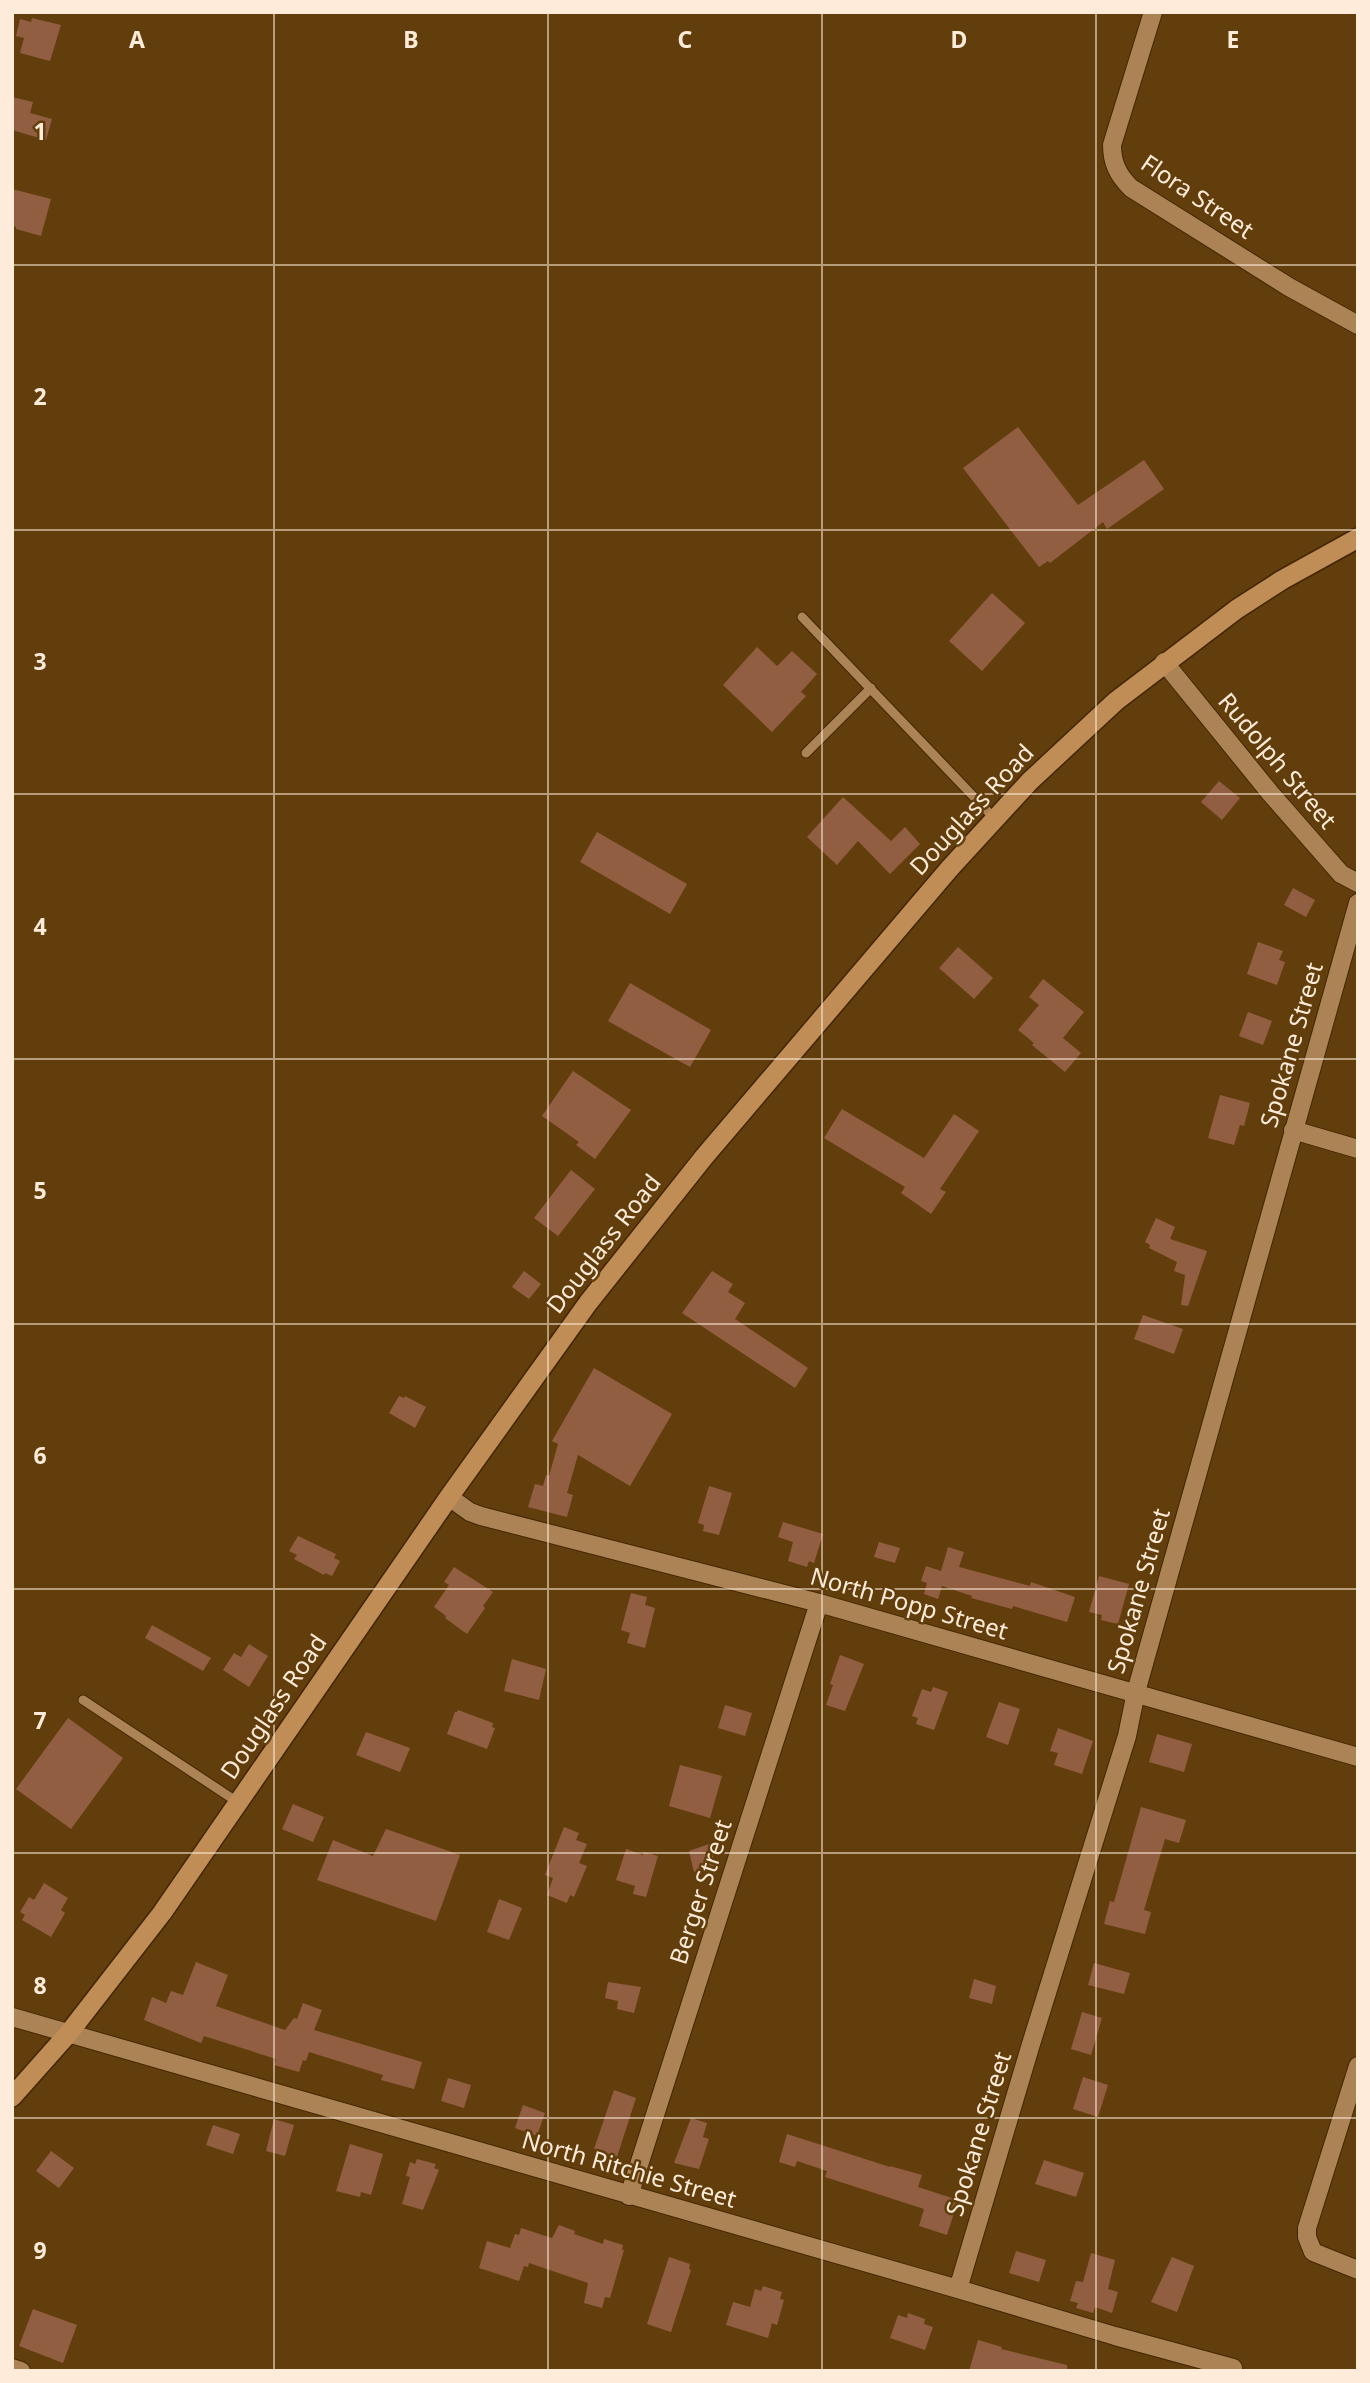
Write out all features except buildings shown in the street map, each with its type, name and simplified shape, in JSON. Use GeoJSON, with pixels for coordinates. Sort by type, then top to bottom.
{"type":"FeatureCollection","features":[{"type":"Feature","properties":{"kind":"main road","name":"Douglass Road"},"geometry":{"type":"LineString","coordinates":[[12,2097],[124,1965],[449,1497],[628,1251],[704,1157],[994,818],[1067,745],[1164,663],[1237,609],[1282,580],[1358,538]]}},
{"type":"Feature","properties":{"kind":"street","name":"Flora Street"},"geometry":{"type":"LineString","coordinates":[[1153,12],[1112,145],[1112,157],[1118,173],[1131,188],[1289,287],[1358,325]]}},
{"type":"Feature","properties":{"kind":"street","name":"Rudolph Street"},"geometry":{"type":"LineString","coordinates":[[1164,663],[1243,763],[1340,874],[1358,883]]}},
{"type":"Feature","properties":{"kind":"street","name":"Spokane Street"},"geometry":{"type":"LineString","coordinates":[[958,2289],[1127,1736],[1136,1692],[1358,903]]}},
{"type":"Feature","properties":{"kind":"street"},"geometry":{"type":"LineString","coordinates":[[1293,1130],[1358,1149]]}},
{"type":"Feature","properties":{"kind":"street","name":"North Popp Street"},"geometry":{"type":"LineString","coordinates":[[449,1497],[481,1516],[819,1603],[1358,1757]]}},
{"type":"Feature","properties":{"kind":"street","name":"Berger Street"},"geometry":{"type":"LineString","coordinates":[[629,2196],[819,1603]]}},
{"type":"Feature","properties":{"kind":"street","name":"North Ritchie Street"},"geometry":{"type":"LineString","coordinates":[[12,2017],[1233,2368]]}},
{"type":"Feature","properties":{"kind":"street"},"geometry":{"type":"LineString","coordinates":[[1358,2066],[1307,2228],[1309,2245],[1313,2252],[1358,2270]]}},
{"type":"Feature","properties":{"kind":"street"},"geometry":{"type":"LineString","coordinates":[[12,2368],[21,2371]]}},
{"type":"Feature","properties":{"kind":"lane"},"geometry":{"type":"LineString","coordinates":[[803,617],[994,818]]}},
{"type":"Feature","properties":{"kind":"lane"},"geometry":{"type":"LineString","coordinates":[[806,753],[871,688]]}},
{"type":"Feature","properties":{"kind":"lane"},"geometry":{"type":"LineString","coordinates":[[83,1700],[239,1803]]}}]}
